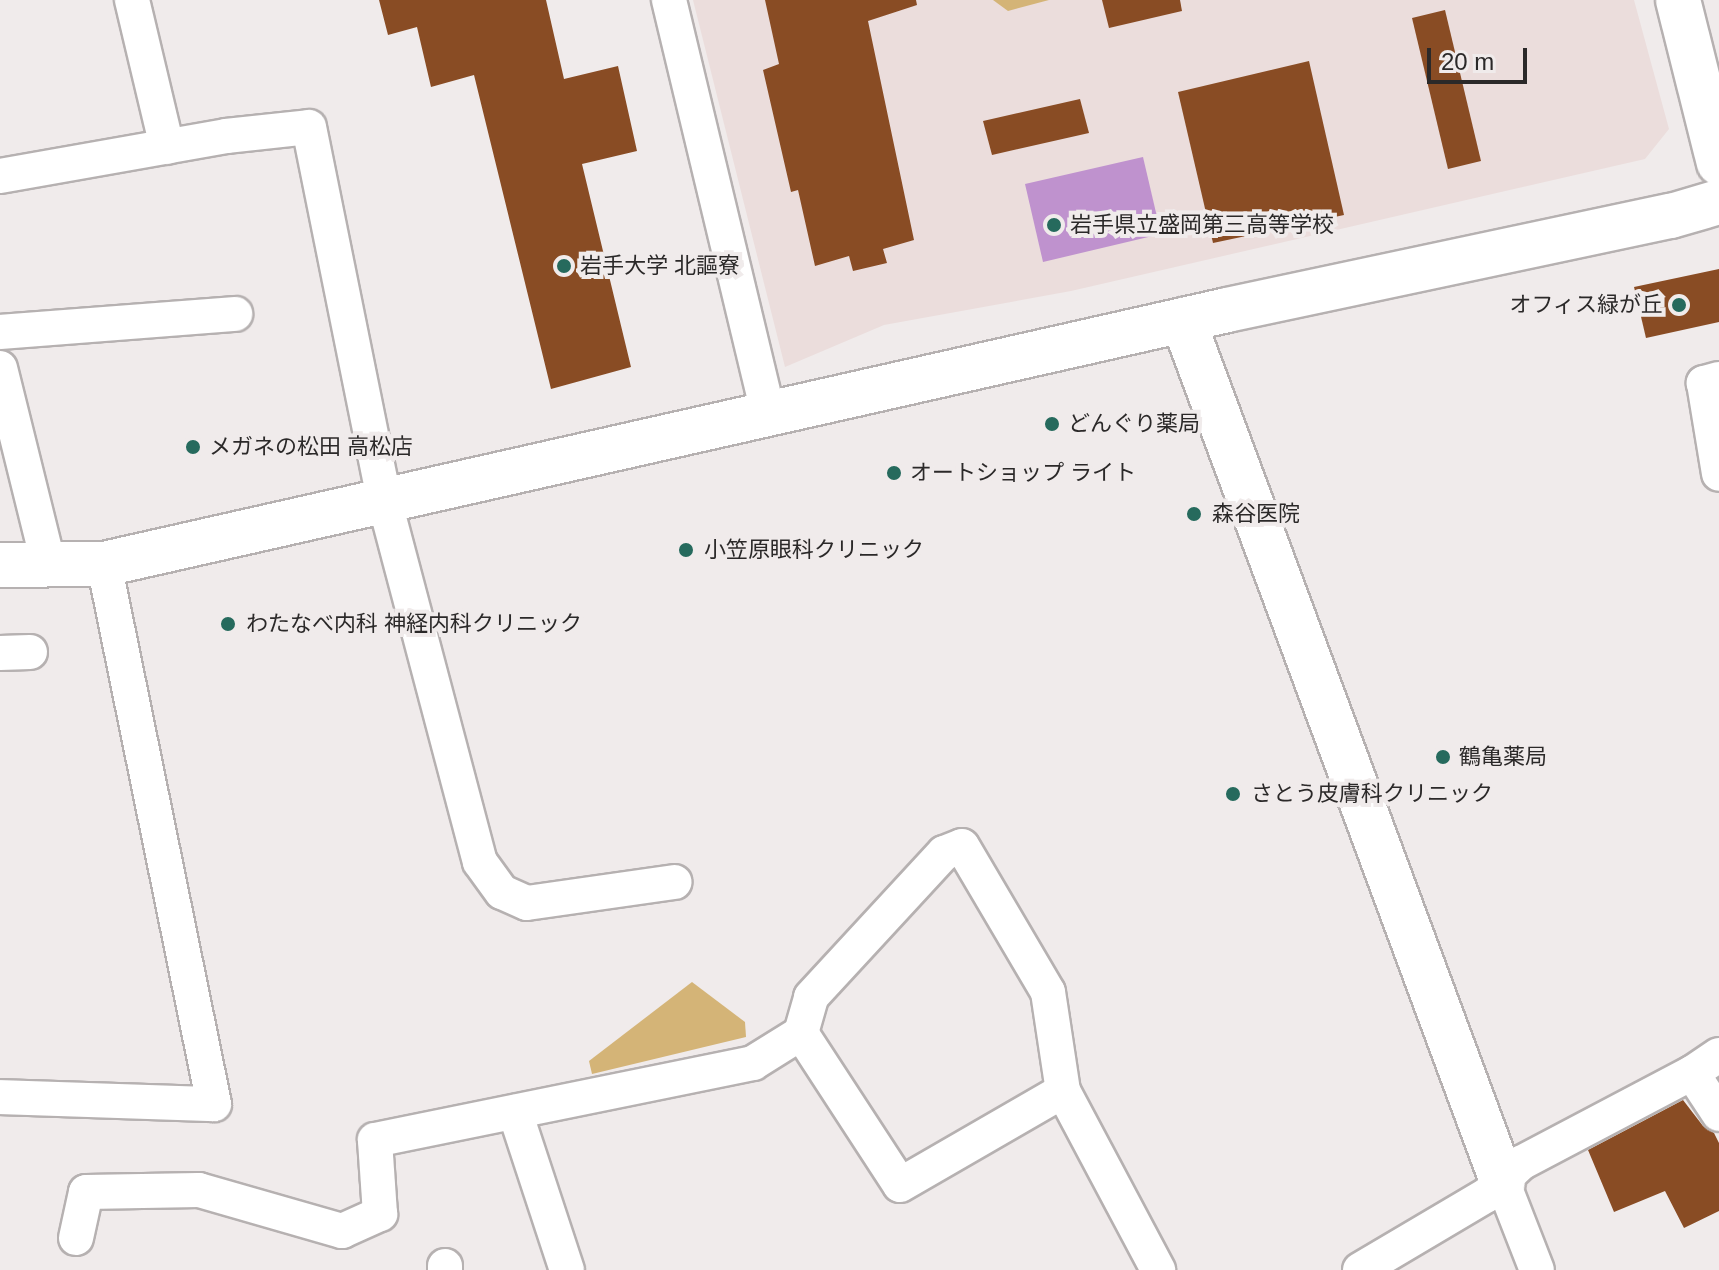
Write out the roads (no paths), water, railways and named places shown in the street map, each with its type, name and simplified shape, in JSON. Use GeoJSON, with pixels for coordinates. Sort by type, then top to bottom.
{"type":"FeatureCollection","features":[{"type":"Feature","properties":{"kind":"street"},"geometry":{"type":"LineString","coordinates":[[132,0],[167,147]]}},
{"type":"Feature","properties":{"kind":"street"},"geometry":{"type":"LineString","coordinates":[[669,0],[768,413]]}},
{"type":"Feature","properties":{"kind":"street"},"geometry":{"type":"LineString","coordinates":[[1678,0],[1719,163]]}},
{"type":"Feature","properties":{"kind":"street"},"geometry":{"type":"LineString","coordinates":[[0,176],[167,147],[309,127],[384,499],[480,862],[502,892],[527,903],[675,882]]}},
{"type":"Feature","properties":{"kind":"street"},"geometry":{"type":"LineString","coordinates":[[0,565],[104,564],[1183,320],[1671,216],[1719,202]]}},
{"type":"Feature","properties":{"kind":"street"},"geometry":{"type":"LineString","coordinates":[[0,332],[235,314]]}},
{"type":"Feature","properties":{"kind":"street"},"geometry":{"type":"LineString","coordinates":[[1183,320],[1537,1270]]}},
{"type":"Feature","properties":{"kind":"street"},"geometry":{"type":"LineString","coordinates":[[0,368],[49,566]]}},
{"type":"Feature","properties":{"kind":"street"},"geometry":{"type":"LineString","coordinates":[[1719,379],[1704,383],[1719,474]]}},
{"type":"Feature","properties":{"kind":"street"},"geometry":{"type":"LineString","coordinates":[[0,1097],[214,1104],[104,564]]}},
{"type":"Feature","properties":{"kind":"street"},"geometry":{"type":"LineString","coordinates":[[76,1238],[86,1192],[199,1190],[342,1231],[380,1214],[375,1140],[753,1063],[801,1033],[811,997],[944,853],[962,846],[1048,992],[1063,1091],[1158,1270]]}},
{"type":"Feature","properties":{"kind":"street"},"geometry":{"type":"LineString","coordinates":[[801,1033],[900,1185],[1063,1091]]}},
{"type":"Feature","properties":{"kind":"street"},"geometry":{"type":"LineString","coordinates":[[1360,1270],[1411,1243],[1503,1183],[1521,1163],[1706,1064],[1719,1114]]}},
{"type":"Feature","properties":{"kind":"street"},"geometry":{"type":"LineString","coordinates":[[515,1112],[567,1270]]}},
{"type":"Feature","properties":{"kind":"place","name":"岩手県立盛岡第三高等学校"},"geometry":{"type":"Point","coordinates":[1054,225]}},
{"type":"Feature","properties":{"kind":"place","name":"岩手大学 北謳寮"},"geometry":{"type":"Point","coordinates":[564,266]}},
{"type":"Feature","properties":{"kind":"place","name":"オフィス緑が丘"},"geometry":{"type":"Point","coordinates":[1679,305]}},
{"type":"Feature","properties":{"kind":"place","name":"どんぐり薬局"},"geometry":{"type":"Point","coordinates":[1052,424]}},
{"type":"Feature","properties":{"kind":"place","name":"メガネの松田 高松店"},"geometry":{"type":"Point","coordinates":[193,447]}},
{"type":"Feature","properties":{"kind":"place","name":"オートショップ ライト"},"geometry":{"type":"Point","coordinates":[894,473]}},
{"type":"Feature","properties":{"kind":"place","name":"森谷医院"},"geometry":{"type":"Point","coordinates":[1194,514]}},
{"type":"Feature","properties":{"kind":"place","name":"小笠原眼科クリニック"},"geometry":{"type":"Point","coordinates":[686,550]}},
{"type":"Feature","properties":{"kind":"place","name":"わたなべ内科 神経内科クリニック"},"geometry":{"type":"Point","coordinates":[228,624]}},
{"type":"Feature","properties":{"kind":"place","name":"鶴亀薬局"},"geometry":{"type":"Point","coordinates":[1443,757]}},
{"type":"Feature","properties":{"kind":"place","name":"さとう皮膚科クリニック"},"geometry":{"type":"Point","coordinates":[1233,794]}}]}
